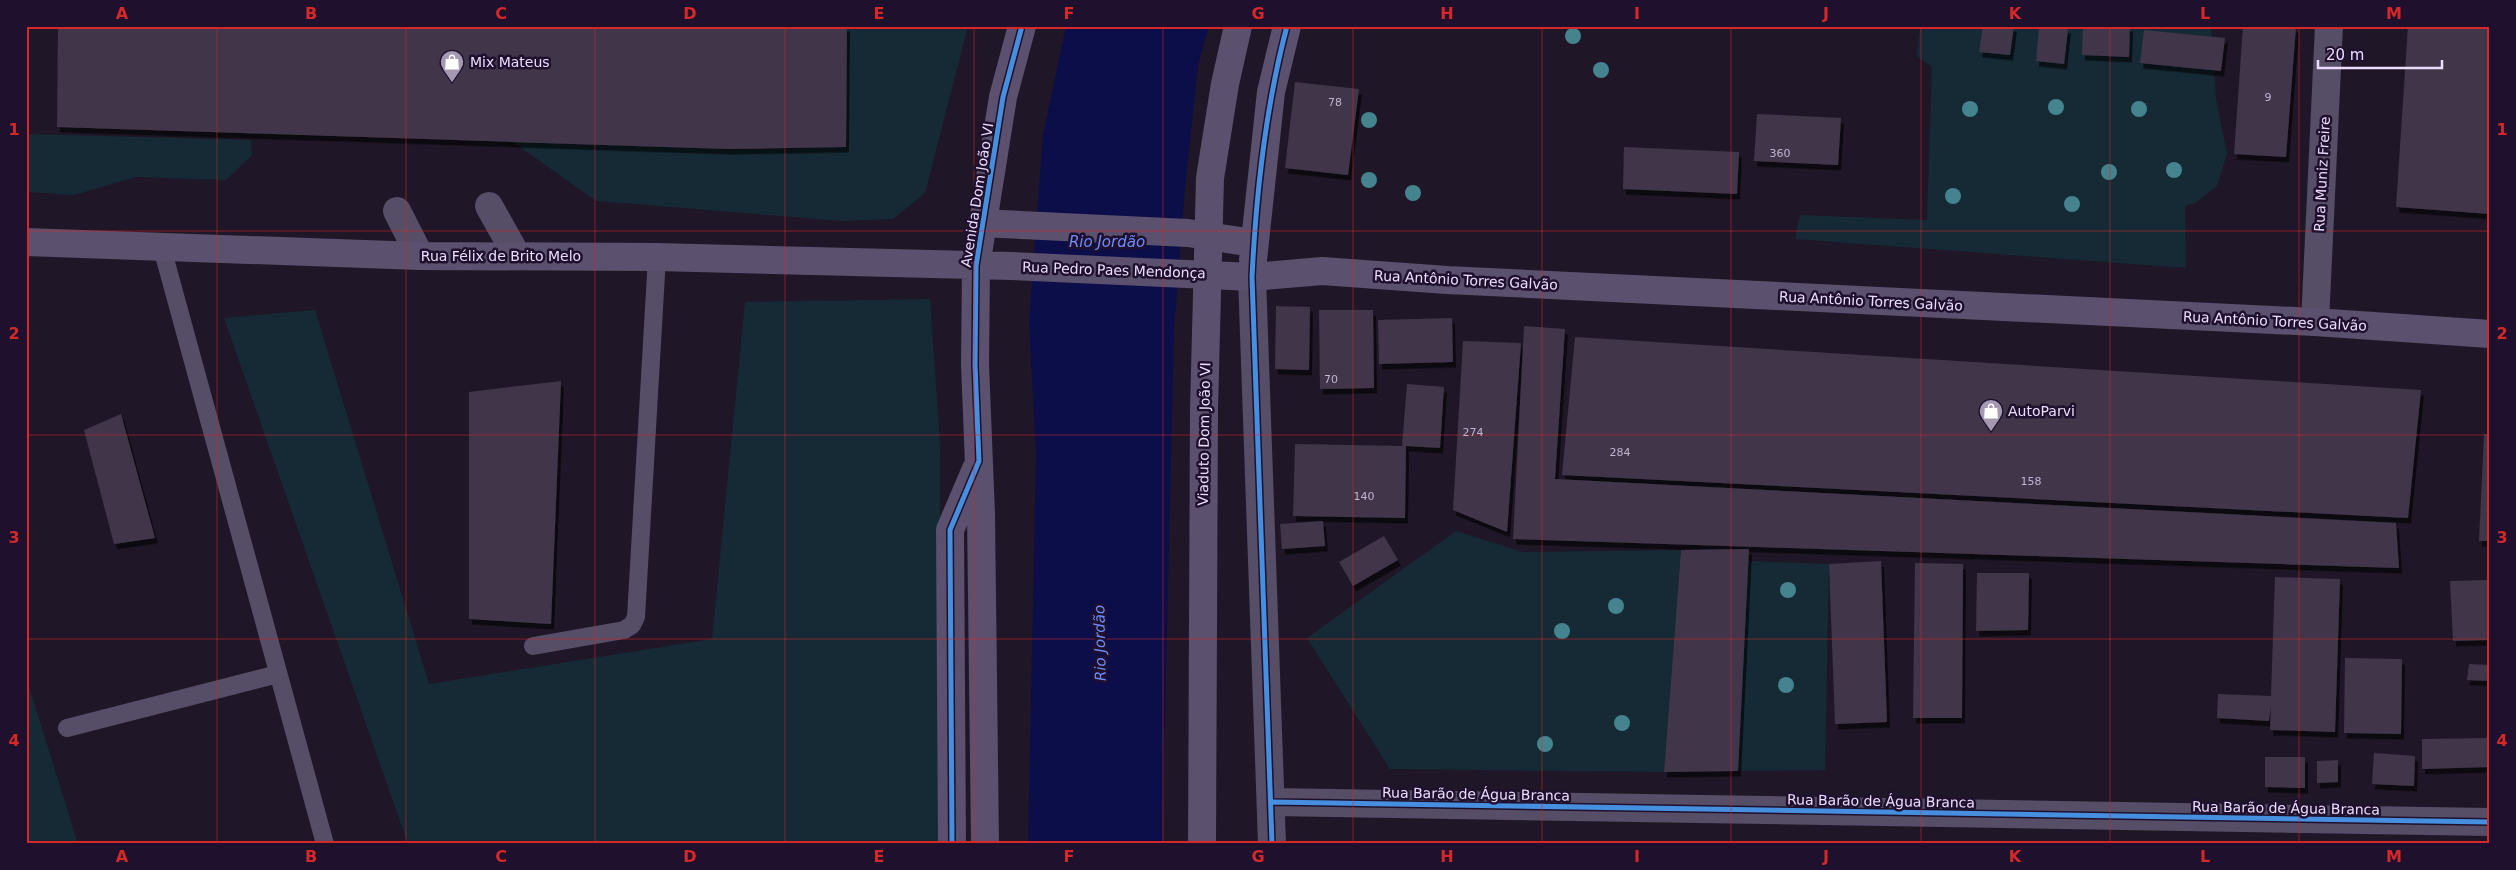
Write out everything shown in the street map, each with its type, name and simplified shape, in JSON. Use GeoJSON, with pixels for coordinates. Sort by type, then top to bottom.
{"type":"FeatureCollection","features":[{"type":"Feature","properties":{"kind":"main road","name":"Avenida Dom João VI"},"geometry":{"type":"LineString","coordinates":[[979,460],[975,365],[976,266],[981,223],[1003,97],[1022,26]]}},
{"type":"Feature","properties":{"kind":"main road","name":"Viaduto Dom João VI"},"geometry":{"type":"LineString","coordinates":[[1202,844],[1204,409],[1210,178],[1224,84],[1238,26]]}},
{"type":"Feature","properties":{"kind":"main road"},"geometry":{"type":"LineString","coordinates":[[1252,277],[1253,243],[1271,92],[1287,26]]}},
{"type":"Feature","properties":{"kind":"main road"},"geometry":{"type":"LineString","coordinates":[[981,223],[1188,233],[1253,243]]}},
{"type":"Feature","properties":{"kind":"main road","name":"Rua Félix de Brito Melo"},"geometry":{"type":"LineString","coordinates":[[26,242],[420,256],[657,257],[976,266]]}},
{"type":"Feature","properties":{"kind":"main road","name":"Rua Pedro Paes Mendonça"},"geometry":{"type":"LineString","coordinates":[[976,266],[1188,272],[1252,277]]}},
{"type":"Feature","properties":{"kind":"main road","name":"Rua Antônio Torres Galvão"},"geometry":{"type":"LineString","coordinates":[[1252,277],[1322,271],[1447,280],[2315,322],[2490,334]]}},
{"type":"Feature","properties":{"kind":"main road"},"geometry":{"type":"LineString","coordinates":[[979,460],[985,844]]}},
{"type":"Feature","properties":{"kind":"main road"},"geometry":{"type":"LineString","coordinates":[[952,844],[950,530],[979,460]]}},
{"type":"Feature","properties":{"kind":"street","name":"Rua Muniz Freire"},"geometry":{"type":"LineString","coordinates":[[2315,322],[2330,26]]}},
{"type":"Feature","properties":{"kind":"street"},"geometry":{"type":"LineString","coordinates":[[489,206],[517,256]]}},
{"type":"Feature","properties":{"kind":"street"},"geometry":{"type":"LineString","coordinates":[[397,211],[420,256]]}},
{"type":"Feature","properties":{"kind":"street"},"geometry":{"type":"LineString","coordinates":[[1252,277],[1272,844]]}},
{"type":"Feature","properties":{"kind":"street","name":"Rua Barão de Água Branca"},"geometry":{"type":"LineString","coordinates":[[1272,802],[2490,822]]}},
{"type":"Feature","properties":{"kind":"lane"},"geometry":{"type":"LineString","coordinates":[[162,248],[325,844]]}},
{"type":"Feature","properties":{"kind":"lane"},"geometry":{"type":"LineString","coordinates":[[533,646],[624,630],[632,625],[636,617],[657,257]]}},
{"type":"Feature","properties":{"kind":"lane"},"geometry":{"type":"LineString","coordinates":[[67,728],[278,674]]}},
{"type":"Feature","properties":{"kind":"shaded area"},"geometry":{"type":"Polygon","coordinates":[[[828,26],[968,26],[925,193],[893,219],[843,221],[596,201],[513,142],[728,149],[819,148],[828,26]]]}},
{"type":"Feature","properties":{"kind":"shaded area"},"geometry":{"type":"Polygon","coordinates":[[[1920,26],[2211,26],[2216,99],[2227,154],[2217,186],[2195,203],[2185,206],[2186,268],[1795,239],[1800,215],[1927,220],[1932,67],[1917,56],[1920,26]]]}},
{"type":"Feature","properties":{"kind":"shaded area"},"geometry":{"type":"Polygon","coordinates":[[[26,134],[251,140],[252,155],[226,180],[136,177],[74,195],[26,192],[26,134]]]}},
{"type":"Feature","properties":{"kind":"shaded area"},"geometry":{"type":"Polygon","coordinates":[[[930,299],[940,444],[941,844],[408,844],[224,318],[315,310],[429,684],[712,639],[745,302],[930,299]]]}},
{"type":"Feature","properties":{"kind":"shaded area"},"geometry":{"type":"Polygon","coordinates":[[[1456,531],[1523,552],[1681,550],[1664,772],[1390,769],[1307,638],[1456,531]]]}},
{"type":"Feature","properties":{"kind":"shaded area"},"geometry":{"type":"Polygon","coordinates":[[[1748,561],[1829,564],[1825,770],[1738,771],[1748,561]]]}},
{"type":"Feature","properties":{"kind":"shaded area"},"geometry":{"type":"Polygon","coordinates":[[[26,677],[78,844],[26,844],[26,677]]]}},
{"type":"Feature","properties":{"kind":"water","name":"Rio Jordão"},"geometry":{"type":"Polygon","coordinates":[[[1066,26],[1209,26],[1198,65],[1185,189],[1174,329],[1162,844],[1028,844],[1036,455],[1029,322],[1043,135],[1066,26]]]}},
{"type":"Feature","properties":{"kind":"building","name":"Mix Mateus"},"geometry":{"type":"Polygon","coordinates":[[[58,26],[847,26],[846,147],[728,149],[57,127],[58,26]]]}},
{"type":"Feature","properties":{"kind":"building"},"geometry":{"type":"Polygon","coordinates":[[[1983,26],[2014,26],[2010,55],[1979,52],[1983,26]]]}},
{"type":"Feature","properties":{"kind":"building"},"geometry":{"type":"Polygon","coordinates":[[[2039,26],[2068,28],[2064,64],[2036,61],[2039,26]]]}},
{"type":"Feature","properties":{"kind":"building"},"geometry":{"type":"Polygon","coordinates":[[[2083,26],[2130,26],[2129,57],[2082,55],[2083,26]]]}},
{"type":"Feature","properties":{"kind":"building"},"geometry":{"type":"Polygon","coordinates":[[[2243,26],[2296,27],[2286,157],[2234,154],[2243,26]]]}},
{"type":"Feature","properties":{"kind":"building"},"geometry":{"type":"Polygon","coordinates":[[[2408,26],[2490,26],[2490,214],[2396,207],[2408,26]]]}},
{"type":"Feature","properties":{"kind":"building"},"geometry":{"type":"Polygon","coordinates":[[[2144,30],[2225,38],[2221,71],[2140,63],[2144,30]]]}},
{"type":"Feature","properties":{"kind":"building"},"geometry":{"type":"Polygon","coordinates":[[[1295,82],[1359,89],[1348,175],[1285,168],[1295,82]]]}},
{"type":"Feature","properties":{"kind":"building"},"geometry":{"type":"Polygon","coordinates":[[[1757,114],[1841,118],[1838,165],[1754,161],[1757,114]]]}},
{"type":"Feature","properties":{"kind":"building"},"geometry":{"type":"Polygon","coordinates":[[[1624,147],[1739,152],[1737,194],[1623,189],[1624,147]]]}},
{"type":"Feature","properties":{"kind":"building"},"geometry":{"type":"Polygon","coordinates":[[[1276,306],[1310,307],[1309,370],[1275,369],[1276,306]]]}},
{"type":"Feature","properties":{"kind":"building"},"geometry":{"type":"Polygon","coordinates":[[[1319,310],[1373,310],[1374,388],[1320,389],[1319,310]]]}},
{"type":"Feature","properties":{"kind":"building"},"geometry":{"type":"Polygon","coordinates":[[[1452,318],[1453,362],[1379,364],[1378,320],[1452,318]]]}},
{"type":"Feature","properties":{"kind":"building"},"geometry":{"type":"Polygon","coordinates":[[[1524,326],[1565,329],[1555,479],[2396,523],[2399,568],[1513,539],[1524,326]]]}},
{"type":"Feature","properties":{"kind":"building","name":"AutoParvi"},"geometry":{"type":"Polygon","coordinates":[[[1575,337],[2421,390],[2408,518],[1562,475],[1575,337]]]}},
{"type":"Feature","properties":{"kind":"building"},"geometry":{"type":"Polygon","coordinates":[[[1463,341],[1521,343],[1507,532],[1453,510],[1463,341]]]}},
{"type":"Feature","properties":{"kind":"building"},"geometry":{"type":"Polygon","coordinates":[[[561,381],[551,624],[469,619],[469,392],[561,381]]]}},
{"type":"Feature","properties":{"kind":"building"},"geometry":{"type":"Polygon","coordinates":[[[1407,384],[1444,387],[1440,448],[1406,446],[1405,518],[1293,516],[1295,444],[1402,446],[1407,384]]]}},
{"type":"Feature","properties":{"kind":"building"},"geometry":{"type":"Polygon","coordinates":[[[121,414],[155,538],[114,544],[84,430],[121,414]]]}},
{"type":"Feature","properties":{"kind":"building"},"geometry":{"type":"Polygon","coordinates":[[[2484,434],[2490,434],[2490,541],[2479,541],[2484,434]]]}},
{"type":"Feature","properties":{"kind":"building"},"geometry":{"type":"Polygon","coordinates":[[[1323,521],[1325,546],[1282,549],[1280,524],[1323,521]]]}},
{"type":"Feature","properties":{"kind":"building"},"geometry":{"type":"Polygon","coordinates":[[[1384,536],[1398,560],[1353,586],[1339,562],[1384,536]]]}},
{"type":"Feature","properties":{"kind":"building"},"geometry":{"type":"Polygon","coordinates":[[[1749,549],[1738,771],[1664,772],[1681,550],[1749,549]]]}},
{"type":"Feature","properties":{"kind":"building"},"geometry":{"type":"Polygon","coordinates":[[[1881,561],[1887,722],[1835,724],[1829,564],[1881,561]]]}},
{"type":"Feature","properties":{"kind":"building"},"geometry":{"type":"Polygon","coordinates":[[[1915,563],[1963,564],[1962,718],[1913,718],[1915,563]]]}},
{"type":"Feature","properties":{"kind":"building"},"geometry":{"type":"Polygon","coordinates":[[[1977,573],[2029,573],[2028,630],[1976,631],[1977,573]]]}},
{"type":"Feature","properties":{"kind":"building"},"geometry":{"type":"Polygon","coordinates":[[[2275,577],[2340,579],[2335,732],[2270,730],[2271,706],[2269,721],[2217,718],[2218,694],[2271,696],[2275,577]]]}},
{"type":"Feature","properties":{"kind":"building"},"geometry":{"type":"Polygon","coordinates":[[[2490,580],[2490,640],[2453,641],[2450,581],[2490,580]]]}},
{"type":"Feature","properties":{"kind":"building"},"geometry":{"type":"Polygon","coordinates":[[[2345,658],[2402,659],[2401,734],[2344,733],[2345,658]]]}},
{"type":"Feature","properties":{"kind":"building"},"geometry":{"type":"Polygon","coordinates":[[[2469,664],[2490,665],[2490,681],[2467,680],[2469,664]]]}},
{"type":"Feature","properties":{"kind":"building"},"geometry":{"type":"Polygon","coordinates":[[[2490,738],[2490,767],[2422,769],[2422,739],[2490,738]]]}},
{"type":"Feature","properties":{"kind":"building"},"geometry":{"type":"Polygon","coordinates":[[[2374,753],[2415,756],[2414,786],[2372,784],[2374,753]]]}},
{"type":"Feature","properties":{"kind":"building"},"geometry":{"type":"Polygon","coordinates":[[[2265,757],[2305,757],[2305,788],[2265,787],[2265,757]]]}},
{"type":"Feature","properties":{"kind":"building"},"geometry":{"type":"Polygon","coordinates":[[[2338,760],[2338,782],[2317,783],[2317,761],[2338,760]]]}},
{"type":"Feature","properties":{"kind":"cycle path"},"geometry":{"type":"LineString","coordinates":[[952,844],[950,530],[979,461],[975,365],[976,266],[1003,97],[1022,26]]}},
{"type":"Feature","properties":{"kind":"cycle path"},"geometry":{"type":"LineString","coordinates":[[1272,844],[1252,277],[1263,150],[1273,87],[1287,26]]}},
{"type":"Feature","properties":{"kind":"cycle path"},"geometry":{"type":"LineString","coordinates":[[1273,802],[2490,822]]}},
{"type":"Feature","properties":{"kind":"place","name":"Mix Mateus"},"geometry":{"type":"Point","coordinates":[452,83]}},
{"type":"Feature","properties":{"kind":"place","name":"AutoParvi"},"geometry":{"type":"Point","coordinates":[1991,432]}}]}
